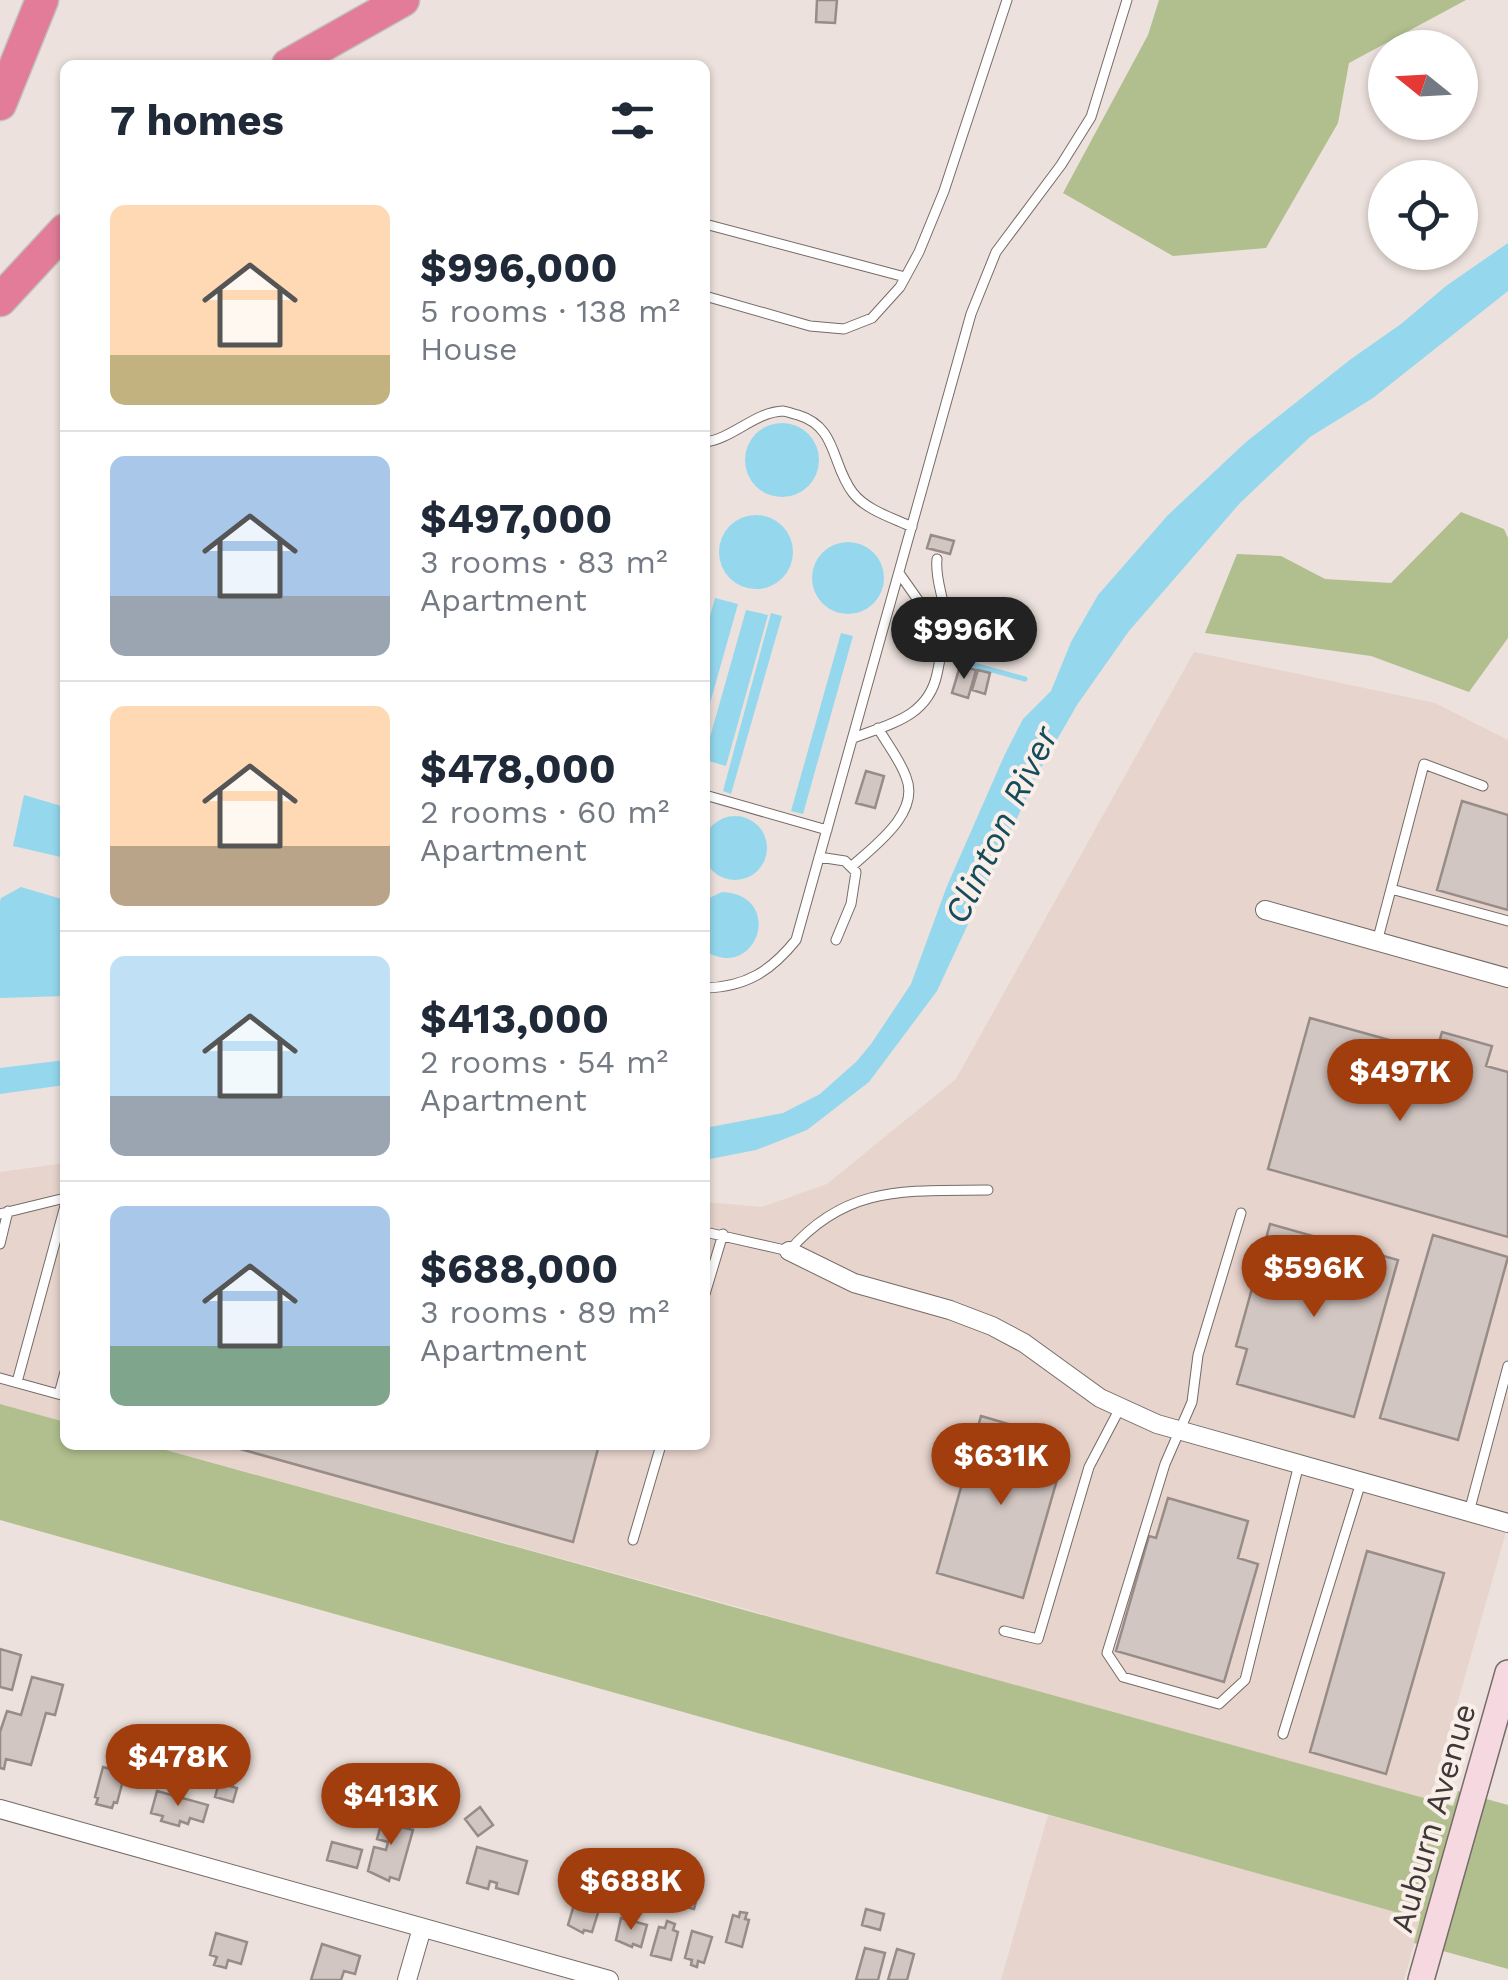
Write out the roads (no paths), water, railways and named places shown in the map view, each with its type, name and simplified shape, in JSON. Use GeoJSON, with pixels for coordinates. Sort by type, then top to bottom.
{"type":"FeatureCollection","features":[{"type":"Feature","properties":{"kind":"highway"},"geometry":{"type":"LineString","coordinates":[[0,104],[42,0]]}},
{"type":"Feature","properties":{"kind":"highway"},"geometry":{"type":"LineString","coordinates":[[297,60],[403,0]]}},
{"type":"Feature","properties":{"kind":"highway"},"geometry":{"type":"LineString","coordinates":[[0,300],[60,235]]}},
{"type":"Feature","properties":{"kind":"main road","name":"Auburn Avenue"},"geometry":{"type":"LineString","coordinates":[[1421,1980],[1508,1673]]}},
{"type":"Feature","properties":{"kind":"street"},"geometry":{"type":"LineString","coordinates":[[1265,910],[1508,978]]}},
{"type":"Feature","properties":{"kind":"street"},"geometry":{"type":"LineString","coordinates":[[790,1251],[854,1283],[992,1326],[1120,1408],[1178,1431],[1508,1523]]}},
{"type":"Feature","properties":{"kind":"street"},"geometry":{"type":"LineString","coordinates":[[0,1810],[609,1980]]}},
{"type":"Feature","properties":{"kind":"street"},"geometry":{"type":"LineString","coordinates":[[407,1980],[422,1928]]}},
{"type":"Feature","properties":{"kind":"lane"},"geometry":{"type":"LineString","coordinates":[[710,297],[810,326],[844,329],[872,318],[906,277],[944,190],[1007,0]]}},
{"type":"Feature","properties":{"kind":"lane"},"geometry":{"type":"LineString","coordinates":[[710,987],[764,974],[796,940],[977,298],[996,252],[1062,165],[1091,117],[1126,0]]}},
{"type":"Feature","properties":{"kind":"lane"},"geometry":{"type":"LineString","coordinates":[[710,225],[906,277]]}},
{"type":"Feature","properties":{"kind":"lane"},"geometry":{"type":"LineString","coordinates":[[710,442],[784,411],[809,418],[825,431],[855,497],[912,528]]}},
{"type":"Feature","properties":{"kind":"lane"},"geometry":{"type":"LineString","coordinates":[[853,738],[910,717],[934,689],[946,614],[937,559]]}},
{"type":"Feature","properties":{"kind":"lane"},"geometry":{"type":"LineString","coordinates":[[899,573],[942,634]]}},
{"type":"Feature","properties":{"kind":"lane"},"geometry":{"type":"LineString","coordinates":[[852,867],[892,828],[904,810],[908,793],[908,780],[878,728]]}},
{"type":"Feature","properties":{"kind":"lane"},"geometry":{"type":"LineString","coordinates":[[1377,942],[1424,764],[1483,786]]}},
{"type":"Feature","properties":{"kind":"lane"},"geometry":{"type":"LineString","coordinates":[[710,795],[827,830]]}},
{"type":"Feature","properties":{"kind":"lane"},"geometry":{"type":"LineString","coordinates":[[820,858],[845,861],[856,872],[856,885],[836,940]]}},
{"type":"Feature","properties":{"kind":"lane"},"geometry":{"type":"LineString","coordinates":[[1390,890],[1508,922]]}},
{"type":"Feature","properties":{"kind":"lane"},"geometry":{"type":"LineString","coordinates":[[710,1233],[790,1251],[802,1236],[855,1200],[901,1191],[988,1190]]}},
{"type":"Feature","properties":{"kind":"lane"},"geometry":{"type":"LineString","coordinates":[[0,1244],[4,1213],[60,1199]]}},
{"type":"Feature","properties":{"kind":"lane"},"geometry":{"type":"LineString","coordinates":[[1241,1214],[1198,1355],[1192,1402],[1165,1464],[1107,1653],[1123,1677],[1220,1704],[1244,1680],[1299,1464]]}},
{"type":"Feature","properties":{"kind":"lane"},"geometry":{"type":"LineString","coordinates":[[16,1382],[60,1224]]}},
{"type":"Feature","properties":{"kind":"lane"},"geometry":{"type":"LineString","coordinates":[[710,1277],[723,1234]]}},
{"type":"Feature","properties":{"kind":"lane"},"geometry":{"type":"LineString","coordinates":[[1470,1512],[1508,1366]]}},
{"type":"Feature","properties":{"kind":"lane"},"geometry":{"type":"LineString","coordinates":[[0,1378],[60,1394]]}},
{"type":"Feature","properties":{"kind":"lane"},"geometry":{"type":"LineString","coordinates":[[1004,1631],[1038,1639],[1089,1467],[1120,1408]]}},
{"type":"Feature","properties":{"kind":"lane"},"geometry":{"type":"LineString","coordinates":[[633,1540],[660,1450]]}},
{"type":"Feature","properties":{"kind":"lane"},"geometry":{"type":"LineString","coordinates":[[1283,1734],[1361,1482]]}},
{"type":"Feature","properties":{"kind":"water","name":"Clinton River"},"geometry":{"type":"Polygon","coordinates":[[[1508,243],[1508,291],[1373,398],[1310,437],[1240,503],[1129,631],[1077,705],[1039,771],[937,991],[869,1082],[807,1130],[756,1150],[710,1159],[710,1127],[783,1113],[820,1094],[871,1044],[911,984],[947,886],[1005,754],[1023,719],[1051,691],[1071,642],[1098,595],[1168,515],[1246,442],[1446,286],[1469,270],[1478,270],[1478,264],[1508,243]]]}},
{"type":"Feature","properties":{"kind":"water"},"geometry":{"type":"Polygon","coordinates":[[[782,423],[796,425],[808,434],[817,446],[817,474],[808,486],[796,495],[782,497],[768,495],[756,486],[747,474],[745,460],[747,446],[756,434],[768,425],[782,423]]]}},
{"type":"Feature","properties":{"kind":"water"},"geometry":{"type":"Polygon","coordinates":[[[756,515],[770,517],[782,526],[791,538],[791,566],[782,578],[770,587],[756,589],[742,587],[730,578],[721,566],[719,552],[721,538],[730,526],[742,517],[756,515]]]}},
{"type":"Feature","properties":{"kind":"water"},"geometry":{"type":"Polygon","coordinates":[[[848,542],[873,553],[884,578],[873,603],[848,614],[823,603],[812,578],[823,553],[848,542]]]}},
{"type":"Feature","properties":{"kind":"water"},"geometry":{"type":"Polygon","coordinates":[[[715,598],[738,604],[710,703],[710,616],[715,598]]]}},
{"type":"Feature","properties":{"kind":"water"},"geometry":{"type":"Polygon","coordinates":[[[746,610],[768,615],[726,766],[710,761],[710,737],[746,610]]]}},
{"type":"Feature","properties":{"kind":"water"},"geometry":{"type":"Polygon","coordinates":[[[771,613],[782,616],[731,794],[723,791],[771,613]]]}},
{"type":"Feature","properties":{"kind":"water"},"geometry":{"type":"Polygon","coordinates":[[[841,633],[853,636],[803,814],[791,811],[841,633]]]}},
{"type":"Feature","properties":{"kind":"water"},"geometry":{"type":"Polygon","coordinates":[[[24,795],[60,806],[60,857],[13,846],[24,795]]]}},
{"type":"Feature","properties":{"kind":"water"},"geometry":{"type":"Polygon","coordinates":[[[723,819],[747,819],[764,836],[764,860],[747,877],[723,877],[710,866],[710,830],[723,819]]]}},
{"type":"Feature","properties":{"kind":"water"},"geometry":{"type":"Polygon","coordinates":[[[21,887],[60,899],[60,996],[0,998],[1,898],[21,887]]]}},
{"type":"Feature","properties":{"kind":"water"},"geometry":{"type":"Polygon","coordinates":[[[722,892],[742,897],[754,907],[757,935],[739,956],[723,958],[710,953],[710,898],[722,892]]]}},
{"type":"Feature","properties":{"kind":"water"},"geometry":{"type":"Polygon","coordinates":[[[60,1061],[60,1086],[0,1094],[0,1068],[60,1061]]]}},
{"type":"Feature","properties":{"kind":"waterway"},"geometry":{"type":"LineString","coordinates":[[970,664],[1025,679]]}}]}
